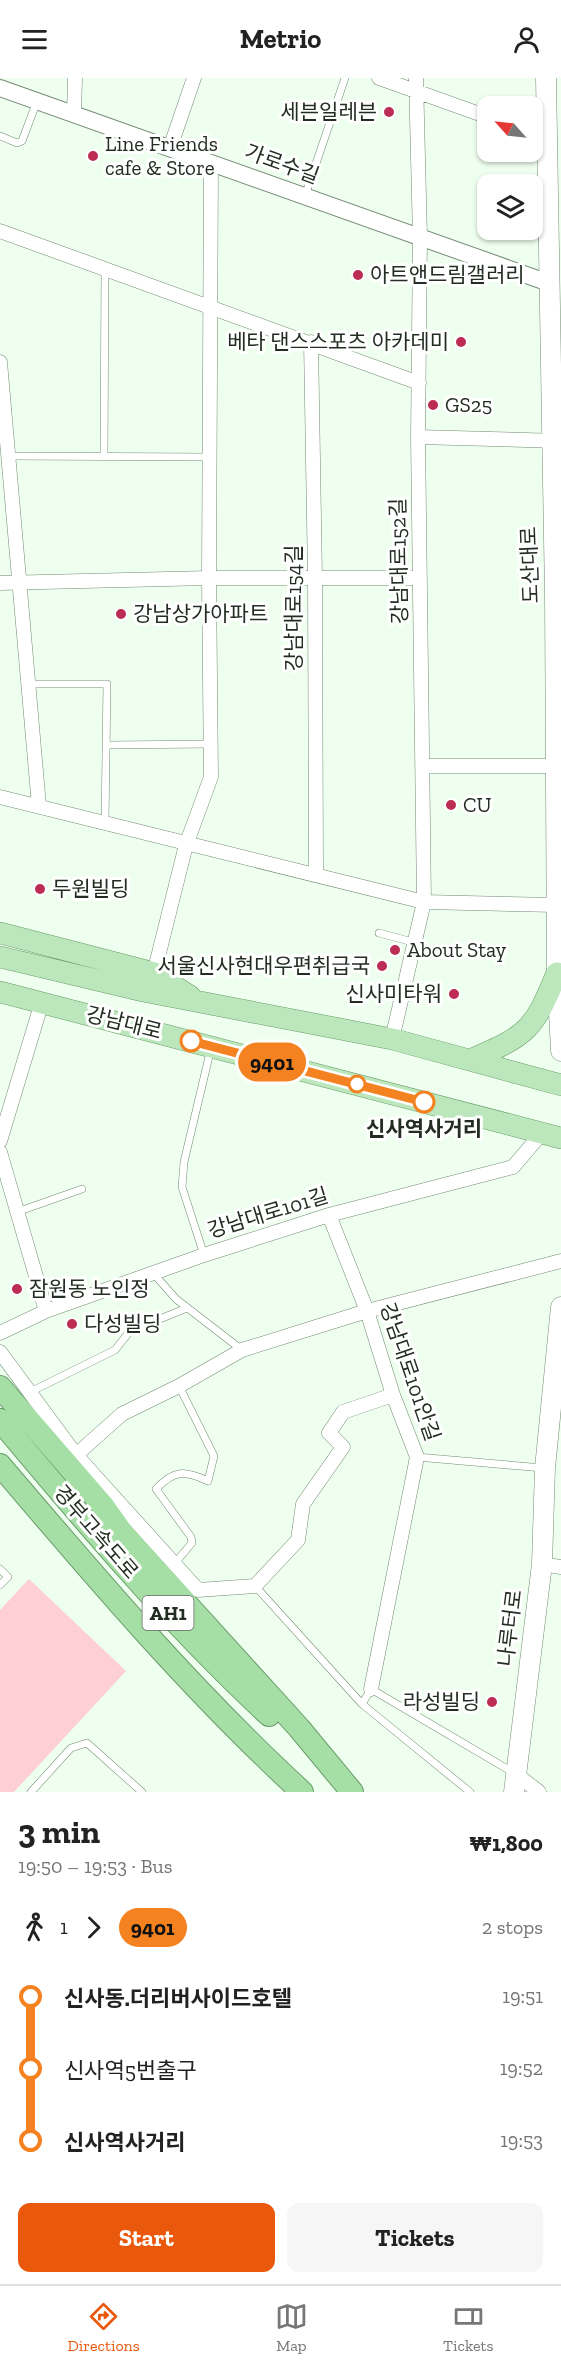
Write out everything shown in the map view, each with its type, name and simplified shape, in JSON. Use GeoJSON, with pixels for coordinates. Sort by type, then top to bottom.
{"type":"FeatureCollection","features":[{"type":"Feature","properties":{"kind":"highway"},"geometry":{"type":"LineString","coordinates":[[0,1387],[103,1506],[123,1534],[299,1728],[351,1792]]}},
{"type":"Feature","properties":{"kind":"highway","name":"경부고속도로"},"geometry":{"type":"LineString","coordinates":[[0,1420],[100,1540],[220,1670],[351,1792]]}},
{"type":"Feature","properties":{"kind":"highway","name":"경부고속도로"},"geometry":{"type":"LineString","coordinates":[[0,1465],[85,1564],[204,1696],[302,1792]]}},
{"type":"Feature","properties":{"kind":"main road","name":"도산대로"},"geometry":{"type":"LineString","coordinates":[[543,107],[546,78]]}},
{"type":"Feature","properties":{"kind":"main road","name":"도산대로"},"geometry":{"type":"LineString","coordinates":[[542,162],[556,417],[556,905],[561,1051]]}},
{"type":"Feature","properties":{"kind":"main road"},"geometry":{"type":"LineString","coordinates":[[0,933],[154,973],[200,1002]]}},
{"type":"Feature","properties":{"kind":"main road","name":"강남대로"},"geometry":{"type":"LineString","coordinates":[[0,957],[200,1002],[392,1039],[561,1085]]}},
{"type":"Feature","properties":{"kind":"main road"},"geometry":{"type":"LineString","coordinates":[[471,1060],[513,1042],[530,1028],[542,1010],[557,973]]}},
{"type":"Feature","properties":{"kind":"main road","name":"강남대로"},"geometry":{"type":"LineString","coordinates":[[0,992],[552,1135]]}},
{"type":"Feature","properties":{"kind":"main road","name":"나루터로"},"geometry":{"type":"LineString","coordinates":[[515,1783],[551,1565],[545,1468],[561,1307]]}},
{"type":"Feature","properties":{"kind":"street"},"geometry":{"type":"LineString","coordinates":[[74,114],[75,78]]}},
{"type":"Feature","properties":{"kind":"street"},"geometry":{"type":"LineString","coordinates":[[170,148],[194,78]]}},
{"type":"Feature","properties":{"kind":"street"},"geometry":{"type":"LineString","coordinates":[[379,78],[416,84],[477,112]]}},
{"type":"Feature","properties":{"kind":"street","name":"강남대로152길"},"geometry":{"type":"LineString","coordinates":[[392,1039],[424,902],[418,437],[420,237],[416,84]]}},
{"type":"Feature","properties":{"kind":"street","name":"가로수길"},"geometry":{"type":"LineString","coordinates":[[0,88],[549,283]]}},
{"type":"Feature","properties":{"kind":"street"},"geometry":{"type":"LineString","coordinates":[[154,973],[186,845],[211,777],[209,457],[211,163]]}},
{"type":"Feature","properties":{"kind":"street"},"geometry":{"type":"LineString","coordinates":[[0,231],[419,383]]}},
{"type":"Feature","properties":{"kind":"street","name":"강남대로154길"},"geometry":{"type":"LineString","coordinates":[[311,342],[316,873]]}},
{"type":"Feature","properties":{"kind":"street"},"geometry":{"type":"LineString","coordinates":[[0,362],[39,806]]}},
{"type":"Feature","properties":{"kind":"street"},"geometry":{"type":"LineString","coordinates":[[418,437],[556,441]]}},
{"type":"Feature","properties":{"kind":"street"},"geometry":{"type":"LineString","coordinates":[[0,583],[209,578],[420,578]]}},
{"type":"Feature","properties":{"kind":"street"},"geometry":{"type":"LineString","coordinates":[[424,766],[557,766]]}},
{"type":"Feature","properties":{"kind":"street"},"geometry":{"type":"LineString","coordinates":[[0,797],[186,845],[316,873],[424,902],[556,905]]}},
{"type":"Feature","properties":{"kind":"street"},"geometry":{"type":"LineString","coordinates":[[0,1141],[42,1002]]}},
{"type":"Feature","properties":{"kind":"street","name":"강남대로101길"},"geometry":{"type":"LineString","coordinates":[[0,1333],[46,1311],[204,1255],[329,1215],[513,1167],[552,1135]]}},
{"type":"Feature","properties":{"kind":"street"},"geometry":{"type":"LineString","coordinates":[[0,1152],[46,1311]]}},
{"type":"Feature","properties":{"kind":"street","name":"강남대로101안길"},"geometry":{"type":"LineString","coordinates":[[329,1215],[367,1311],[393,1395],[417,1457],[371,1689]]}},
{"type":"Feature","properties":{"kind":"street"},"geometry":{"type":"LineString","coordinates":[[76,1455],[122,1414],[179,1386],[242,1350],[367,1311],[561,1261]]}},
{"type":"Feature","properties":{"kind":"street"},"geometry":{"type":"LineString","coordinates":[[0,1352],[76,1455],[198,1590],[255,1586],[298,1540],[303,1504],[343,1447],[329,1433],[344,1412],[393,1395]]}},
{"type":"Feature","properties":{"kind":"street"},"geometry":{"type":"LineString","coordinates":[[515,1783],[539,1792]]}},
{"type":"Feature","properties":{"kind":"lane"},"geometry":{"type":"LineString","coordinates":[[305,196],[345,78]]}},
{"type":"Feature","properties":{"kind":"lane"},"geometry":{"type":"LineString","coordinates":[[0,136],[17,143],[22,141],[37,101]]}},
{"type":"Feature","properties":{"kind":"lane"},"geometry":{"type":"LineString","coordinates":[[104,456],[105,268]]}},
{"type":"Feature","properties":{"kind":"lane"},"geometry":{"type":"LineString","coordinates":[[8,456],[209,457]]}},
{"type":"Feature","properties":{"kind":"lane"},"geometry":{"type":"LineString","coordinates":[[30,684],[107,684],[108,745],[105,823]]}},
{"type":"Feature","properties":{"kind":"lane"},"geometry":{"type":"LineString","coordinates":[[108,745],[212,744]]}},
{"type":"Feature","properties":{"kind":"lane"},"geometry":{"type":"LineString","coordinates":[[379,933],[413,942]]}},
{"type":"Feature","properties":{"kind":"lane"},"geometry":{"type":"LineString","coordinates":[[204,1255],[182,1187],[184,1162],[212,1046]]}},
{"type":"Feature","properties":{"kind":"lane"},"geometry":{"type":"LineString","coordinates":[[17,1212],[82,1189]]}},
{"type":"Feature","properties":{"kind":"lane"},"geometry":{"type":"LineString","coordinates":[[153,1273],[187,1308],[242,1350]]}},
{"type":"Feature","properties":{"kind":"lane"},"geometry":{"type":"LineString","coordinates":[[30,1392],[115,1350],[130,1331],[187,1308]]}},
{"type":"Feature","properties":{"kind":"lane"},"geometry":{"type":"LineString","coordinates":[[175,1563],[192,1543],[180,1519],[156,1489],[169,1475],[181,1473],[208,1481],[214,1456],[179,1386]]}},
{"type":"Feature","properties":{"kind":"lane"},"geometry":{"type":"LineString","coordinates":[[417,1457],[545,1468]]}},
{"type":"Feature","properties":{"kind":"lane"},"geometry":{"type":"LineString","coordinates":[[0,1569],[8,1577],[0,1585]]}},
{"type":"Feature","properties":{"kind":"lane"},"geometry":{"type":"LineString","coordinates":[[255,1586],[362,1704],[470,1792]]}},
{"type":"Feature","properties":{"kind":"lane"},"geometry":{"type":"LineString","coordinates":[[362,1704],[371,1689],[515,1783]]}},
{"type":"Feature","properties":{"kind":"lane"},"geometry":{"type":"LineString","coordinates":[[31,1792],[71,1748],[87,1743],[142,1792]]}},
{"type":"Feature","properties":{"kind":"shaded area"},"geometry":{"type":"Polygon","coordinates":[[[29,1579],[126,1671],[14,1792],[0,1792],[0,1610],[29,1579]]]}},
{"type":"Feature","properties":{"kind":"bus line","name":"9401"},"geometry":{"type":"LineString","coordinates":[[191,1041],[424,1102]]}},
{"type":"Feature","properties":{"kind":"place","name":"세븐일레븐"},"geometry":{"type":"Point","coordinates":[389,112]}},
{"type":"Feature","properties":{"kind":"place","name":"Line Friends cafe & Store"},"geometry":{"type":"Point","coordinates":[93,156]}},
{"type":"Feature","properties":{"kind":"place","name":"아트앤드림갤러리"},"geometry":{"type":"Point","coordinates":[358,275]}},
{"type":"Feature","properties":{"kind":"place","name":"베타 댄스스포츠 아카데미"},"geometry":{"type":"Point","coordinates":[461,342]}},
{"type":"Feature","properties":{"kind":"place","name":"GS25"},"geometry":{"type":"Point","coordinates":[433,405]}},
{"type":"Feature","properties":{"kind":"place","name":"강남상가아파트"},"geometry":{"type":"Point","coordinates":[121,614]}},
{"type":"Feature","properties":{"kind":"place","name":"CU"},"geometry":{"type":"Point","coordinates":[451,805]}},
{"type":"Feature","properties":{"kind":"place","name":"두원빌딩"},"geometry":{"type":"Point","coordinates":[40,889]}},
{"type":"Feature","properties":{"kind":"place","name":"About Stay"},"geometry":{"type":"Point","coordinates":[395,950]}},
{"type":"Feature","properties":{"kind":"place","name":"서울신사현대우편취급국"},"geometry":{"type":"Point","coordinates":[382,966]}},
{"type":"Feature","properties":{"kind":"place","name":"신사미타워"},"geometry":{"type":"Point","coordinates":[454,994]}},
{"type":"Feature","properties":{"kind":"place","name":"신사역사거리"},"geometry":{"type":"Point","coordinates":[424,1102]}},
{"type":"Feature","properties":{"kind":"place","name":"잠원동 노인정"},"geometry":{"type":"Point","coordinates":[17,1289]}},
{"type":"Feature","properties":{"kind":"place","name":"다성빌딩"},"geometry":{"type":"Point","coordinates":[72,1324]}},
{"type":"Feature","properties":{"kind":"place","name":"라성빌딩"},"geometry":{"type":"Point","coordinates":[492,1702]}}]}
